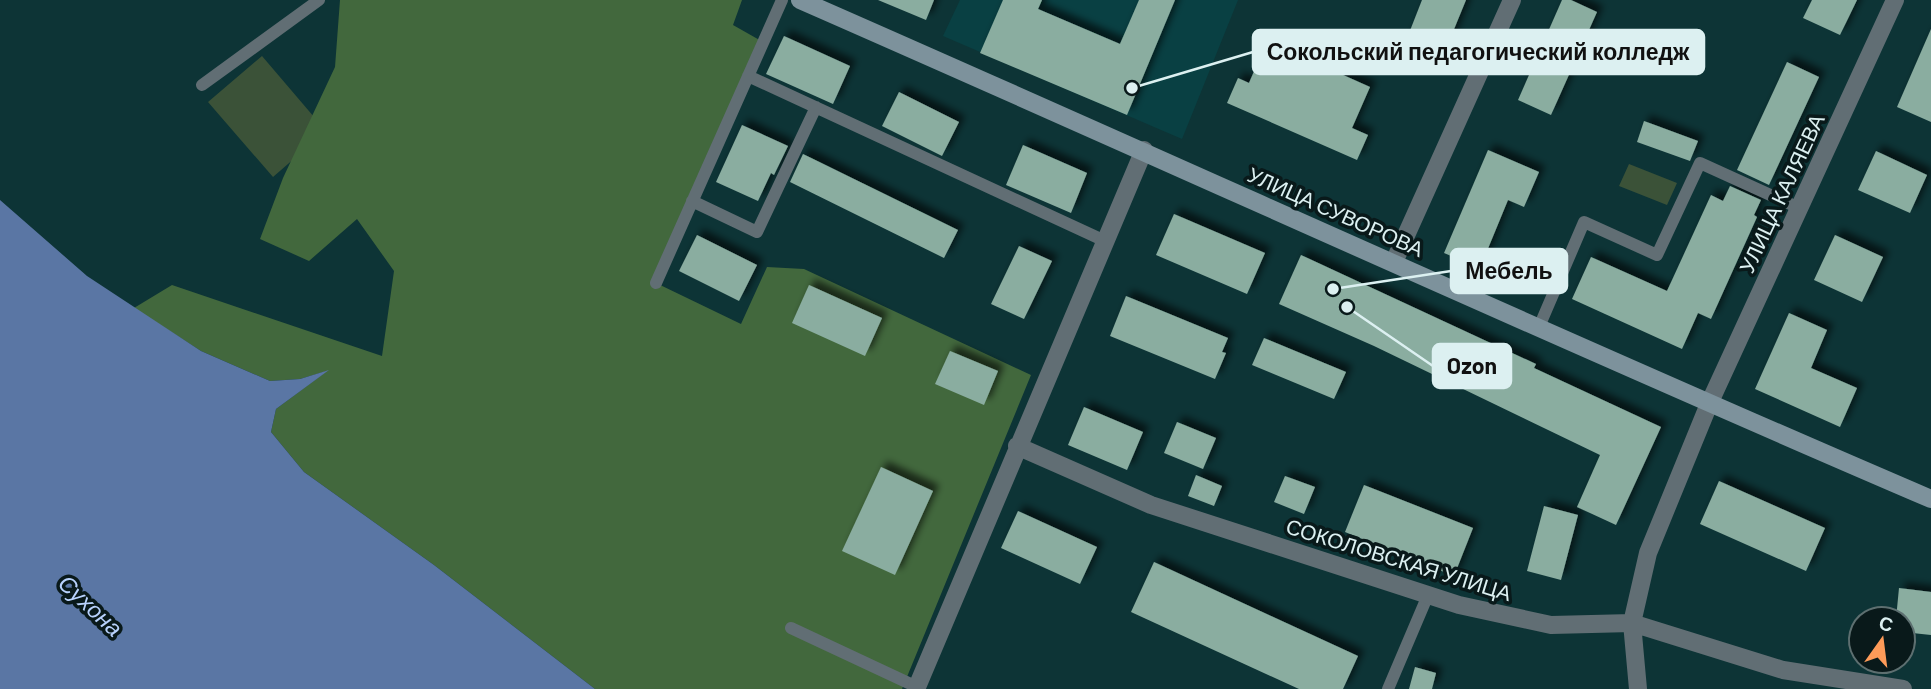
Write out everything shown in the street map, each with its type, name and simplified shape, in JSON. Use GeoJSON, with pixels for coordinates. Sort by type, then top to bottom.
{"type":"FeatureCollection","features":[{"type":"Feature","properties":{"kind":"street","name":"УЛИЦА СУВОРОВА"},"geometry":{"type":"LineString","coordinates":[[800,0],[1144,150],[1709,404],[1931,499]]}},
{"type":"Feature","properties":{"kind":"street"},"geometry":{"type":"LineString","coordinates":[[1394,262],[1512,0]]}},
{"type":"Feature","properties":{"kind":"street","name":"УЛИЦА КАЛЯЕВА"},"geometry":{"type":"LineString","coordinates":[[1638,689],[1632,623],[1648,553],[1709,404],[1895,0]]}},
{"type":"Feature","properties":{"kind":"street"},"geometry":{"type":"LineString","coordinates":[[917,688],[1144,150]]}},
{"type":"Feature","properties":{"kind":"street","name":"СОКОЛОВСКАЯ УЛИЦА"},"geometry":{"type":"LineString","coordinates":[[1017,446],[1151,505],[1460,605],[1551,625],[1632,623],[1783,670],[1807,681],[1903,689]]}},
{"type":"Feature","properties":{"kind":"lane"},"geometry":{"type":"LineString","coordinates":[[202,85],[319,0]]}},
{"type":"Feature","properties":{"kind":"lane"},"geometry":{"type":"LineString","coordinates":[[656,283],[782,0]]}},
{"type":"Feature","properties":{"kind":"lane"},"geometry":{"type":"LineString","coordinates":[[748,76],[1105,241]]}},
{"type":"Feature","properties":{"kind":"lane"},"geometry":{"type":"LineString","coordinates":[[692,201],[757,232],[816,107]]}},
{"type":"Feature","properties":{"kind":"lane"},"geometry":{"type":"LineString","coordinates":[[1539,327],[1584,222],[1657,255],[1700,163],[1799,208]]}},
{"type":"Feature","properties":{"kind":"lane"},"geometry":{"type":"LineString","coordinates":[[1388,689],[1428,595]]}},
{"type":"Feature","properties":{"kind":"lane"},"geometry":{"type":"LineString","coordinates":[[791,628],[917,688]]}},
{"type":"Feature","properties":{"kind":"shaded area"},"geometry":{"type":"Polygon","coordinates":[[[960,0],[1238,0],[1182,139],[943,36],[960,0]]]}},
{"type":"Feature","properties":{"kind":"green space"},"geometry":{"type":"Polygon","coordinates":[[[340,0],[742,0],[733,25],[763,42],[656,283],[741,324],[767,267],[804,269],[1031,375],[902,689],[595,689],[434,565],[304,472],[271,432],[276,409],[327,371],[300,379],[270,381],[201,351],[134,308],[172,285],[382,356],[394,271],[357,219],[309,261],[260,239],[283,178],[335,67],[340,0]]]}},
{"type":"Feature","properties":{"kind":"green space"},"geometry":{"type":"Polygon","coordinates":[[[262,56],[326,131],[273,177],[208,102],[262,56]]]}},
{"type":"Feature","properties":{"kind":"green space"},"geometry":{"type":"Polygon","coordinates":[[[1629,164],[1677,183],[1667,205],[1619,186],[1629,164]]]}},
{"type":"Feature","properties":{"kind":"water","name":"Сухона"},"geometry":{"type":"Polygon","coordinates":[[[0,200],[87,276],[201,351],[270,381],[300,379],[329,370],[276,409],[271,432],[304,472],[434,565],[595,689],[0,689],[0,200]]]}},
{"type":"Feature","properties":{"kind":"building"},"geometry":{"type":"Polygon","coordinates":[[[878,0],[934,0],[926,20],[878,0]]]}},
{"type":"Feature","properties":{"kind":"building"},"geometry":{"type":"Polygon","coordinates":[[[1003,0],[1042,0],[1038,9],[1120,44],[1139,0],[1175,0],[1127,115],[980,53],[1003,0]]]}},
{"type":"Feature","properties":{"kind":"building"},"geometry":{"type":"Polygon","coordinates":[[[1422,0],[1466,0],[1441,61],[1404,46],[1422,0]]]}},
{"type":"Feature","properties":{"kind":"building"},"geometry":{"type":"Polygon","coordinates":[[[1562,0],[1571,0],[1597,12],[1551,115],[1518,100],[1562,0]]]}},
{"type":"Feature","properties":{"kind":"building"},"geometry":{"type":"Polygon","coordinates":[[[1812,0],[1857,0],[1840,35],[1803,18],[1812,0]]]}},
{"type":"Feature","properties":{"kind":"building"},"geometry":{"type":"Polygon","coordinates":[[[1931,29],[1931,122],[1897,107],[1931,29]]]}},
{"type":"Feature","properties":{"kind":"building"},"geometry":{"type":"Polygon","coordinates":[[[784,36],[850,66],[833,104],[766,74],[784,36]]]}},
{"type":"Feature","properties":{"kind":"building"},"geometry":{"type":"Polygon","coordinates":[[[1267,41],[1370,87],[1352,128],[1368,135],[1357,160],[1227,103],[1238,78],[1249,83],[1267,41]]]}},
{"type":"Feature","properties":{"kind":"building"},"geometry":{"type":"Polygon","coordinates":[[[1787,62],[1819,77],[1769,185],[1737,170],[1787,62]]]}},
{"type":"Feature","properties":{"kind":"building"},"geometry":{"type":"Polygon","coordinates":[[[899,92],[959,122],[942,156],[882,126],[899,92]]]}},
{"type":"Feature","properties":{"kind":"building"},"geometry":{"type":"Polygon","coordinates":[[[1644,121],[1698,141],[1690,161],[1637,142],[1644,121]]]}},
{"type":"Feature","properties":{"kind":"building"},"geometry":{"type":"Polygon","coordinates":[[[742,125],[788,146],[758,201],[716,182],[742,125]]]}},
{"type":"Feature","properties":{"kind":"building"},"geometry":{"type":"Polygon","coordinates":[[[1023,145],[1087,173],[1071,213],[1006,185],[1023,145]]]}},
{"type":"Feature","properties":{"kind":"building"},"geometry":{"type":"Polygon","coordinates":[[[1488,150],[1539,172],[1524,207],[1508,200],[1480,268],[1444,253],[1488,150]]]}},
{"type":"Feature","properties":{"kind":"building"},"geometry":{"type":"Polygon","coordinates":[[[1876,151],[1927,175],[1910,213],[1858,190],[1876,151]]]}},
{"type":"Feature","properties":{"kind":"building"},"geometry":{"type":"Polygon","coordinates":[[[803,154],[958,230],[944,258],[790,182],[803,154]]]}},
{"type":"Feature","properties":{"kind":"building"},"geometry":{"type":"Polygon","coordinates":[[[1730,186],[1761,200],[1754,215],[1757,217],[1711,319],[1698,313],[1682,349],[1572,299],[1591,257],[1667,291],[1711,195],[1723,201],[1730,186]]]}},
{"type":"Feature","properties":{"kind":"building"},"geometry":{"type":"Polygon","coordinates":[[[1174,214],[1265,253],[1247,294],[1156,255],[1174,214]]]}},
{"type":"Feature","properties":{"kind":"building"},"geometry":{"type":"Polygon","coordinates":[[[697,235],[757,265],[739,301],[679,271],[697,235]]]}},
{"type":"Feature","properties":{"kind":"building"},"geometry":{"type":"Polygon","coordinates":[[[1835,235],[1883,257],[1862,302],[1814,280],[1835,235]]]}},
{"type":"Feature","properties":{"kind":"building"},"geometry":{"type":"Polygon","coordinates":[[[1019,246],[1052,261],[1024,319],[991,304],[1019,246]]]}},
{"type":"Feature","properties":{"kind":"building"},"geometry":{"type":"Polygon","coordinates":[[[1301,255],[1536,364],[1534,368],[1661,427],[1616,525],[1577,507],[1600,455],[1374,346],[1279,304],[1301,255]]]}},
{"type":"Feature","properties":{"kind":"building"},"geometry":{"type":"Polygon","coordinates":[[[809,285],[882,318],[865,356],[792,323],[809,285]]]}},
{"type":"Feature","properties":{"kind":"building"},"geometry":{"type":"Polygon","coordinates":[[[1126,296],[1228,338],[1222,352],[1226,353],[1215,379],[1110,336],[1126,296]]]}},
{"type":"Feature","properties":{"kind":"building"},"geometry":{"type":"Polygon","coordinates":[[[1789,313],[1827,330],[1811,368],[1857,388],[1840,427],[1755,389],[1789,313]]]}},
{"type":"Feature","properties":{"kind":"building"},"geometry":{"type":"Polygon","coordinates":[[[1264,338],[1346,372],[1334,399],[1252,365],[1264,338]]]}},
{"type":"Feature","properties":{"kind":"building"},"geometry":{"type":"Polygon","coordinates":[[[950,351],[998,371],[984,405],[935,384],[950,351]]]}},
{"type":"Feature","properties":{"kind":"building"},"geometry":{"type":"Polygon","coordinates":[[[1084,407],[1143,432],[1127,470],[1068,445],[1084,407]]]}},
{"type":"Feature","properties":{"kind":"building"},"geometry":{"type":"Polygon","coordinates":[[[1177,422],[1216,438],[1203,469],[1164,453],[1177,422]]]}},
{"type":"Feature","properties":{"kind":"building"},"geometry":{"type":"Polygon","coordinates":[[[881,467],[933,491],[895,575],[842,551],[881,467]]]}},
{"type":"Feature","properties":{"kind":"building"},"geometry":{"type":"Polygon","coordinates":[[[1196,475],[1222,486],[1214,506],[1188,496],[1196,475]]]}},
{"type":"Feature","properties":{"kind":"building"},"geometry":{"type":"Polygon","coordinates":[[[1285,476],[1315,487],[1304,514],[1274,502],[1285,476]]]}},
{"type":"Feature","properties":{"kind":"building"},"geometry":{"type":"Polygon","coordinates":[[[1719,481],[1825,528],[1806,571],[1700,524],[1719,481]]]}},
{"type":"Feature","properties":{"kind":"building"},"geometry":{"type":"Polygon","coordinates":[[[1364,485],[1473,528],[1454,576],[1345,532],[1364,485]]]}},
{"type":"Feature","properties":{"kind":"building"},"geometry":{"type":"Polygon","coordinates":[[[1544,506],[1578,515],[1561,580],[1527,571],[1544,506]]]}},
{"type":"Feature","properties":{"kind":"building"},"geometry":{"type":"Polygon","coordinates":[[[1018,511],[1097,547],[1080,584],[1001,548],[1018,511]]]}},
{"type":"Feature","properties":{"kind":"building"},"geometry":{"type":"Polygon","coordinates":[[[1154,562],[1358,656],[1343,689],[1299,689],[1131,612],[1154,562]]]}},
{"type":"Feature","properties":{"kind":"building"},"geometry":{"type":"Polygon","coordinates":[[[1899,588],[1931,592],[1931,635],[1917,634],[1917,605],[1897,605],[1899,588]]]}},
{"type":"Feature","properties":{"kind":"building"},"geometry":{"type":"Polygon","coordinates":[[[1415,667],[1436,673],[1432,689],[1409,689],[1415,667]]]}},
{"type":"Feature","properties":{"kind":"place","name":"Сокольский педагогический колледж"},"geometry":{"type":"Point","coordinates":[1132,88]}},
{"type":"Feature","properties":{"kind":"place","name":"Мебель"},"geometry":{"type":"Point","coordinates":[1333,289]}},
{"type":"Feature","properties":{"kind":"place","name":"Ozon"},"geometry":{"type":"Point","coordinates":[1347,307]}}]}
